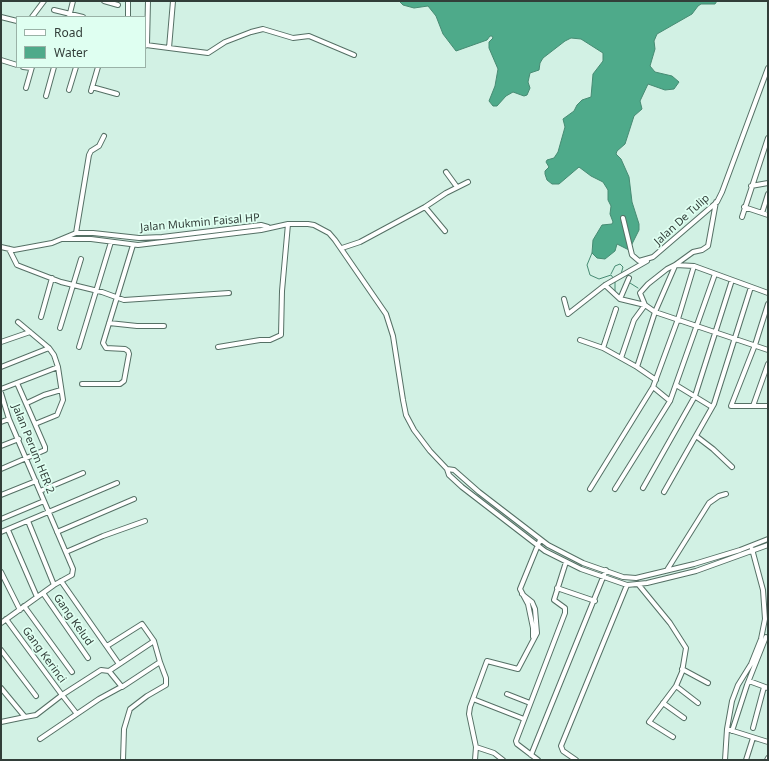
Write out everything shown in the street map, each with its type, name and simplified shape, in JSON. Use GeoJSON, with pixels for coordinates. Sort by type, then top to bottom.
{"type":"FeatureCollection","features":[{"type":"Feature","properties":{"kind":"street"},"geometry":{"type":"LineString","coordinates":[[33,16],[44,1]]}},
{"type":"Feature","properties":{"kind":"street"},"geometry":{"type":"LineString","coordinates":[[54,10],[69,15],[73,1]]}},
{"type":"Feature","properties":{"kind":"street"},"geometry":{"type":"LineString","coordinates":[[104,1],[118,5]]}},
{"type":"Feature","properties":{"kind":"street"},"geometry":{"type":"LineString","coordinates":[[128,1],[128,16]]}},
{"type":"Feature","properties":{"kind":"street"},"geometry":{"type":"LineString","coordinates":[[148,1],[146,45],[208,53],[225,42],[263,29],[293,38],[309,36],[354,55]]}},
{"type":"Feature","properties":{"kind":"street"},"geometry":{"type":"LineString","coordinates":[[169,48],[173,1]]}},
{"type":"Feature","properties":{"kind":"street"},"geometry":{"type":"LineString","coordinates":[[1,17],[16,21]]}},
{"type":"Feature","properties":{"kind":"street"},"geometry":{"type":"LineString","coordinates":[[1,60],[16,65]]}},
{"type":"Feature","properties":{"kind":"street"},"geometry":{"type":"LineString","coordinates":[[26,88],[32,68]]}},
{"type":"Feature","properties":{"kind":"street"},"geometry":{"type":"LineString","coordinates":[[46,96],[54,68]]}},
{"type":"Feature","properties":{"kind":"street"},"geometry":{"type":"LineString","coordinates":[[69,90],[76,68]]}},
{"type":"Feature","properties":{"kind":"street"},"geometry":{"type":"LineString","coordinates":[[98,68],[91,89],[117,94]]}},
{"type":"Feature","properties":{"kind":"street","name":"Jalan De Tulip"},"geometry":{"type":"LineString","coordinates":[[623,218],[632,255],[639,261],[653,257],[716,202],[722,192],[768,68]]}},
{"type":"Feature","properties":{"kind":"street"},"geometry":{"type":"LineString","coordinates":[[76,233],[89,155],[91,151],[99,146],[104,136]]}},
{"type":"Feature","properties":{"kind":"street"},"geometry":{"type":"LineString","coordinates":[[742,217],[744,207],[768,138]]}},
{"type":"Feature","properties":{"kind":"street"},"geometry":{"type":"LineString","coordinates":[[446,172],[457,187]]}},
{"type":"Feature","properties":{"kind":"street"},"geometry":{"type":"LineString","coordinates":[[342,248],[360,242],[468,182]]}},
{"type":"Feature","properties":{"kind":"street"},"geometry":{"type":"LineString","coordinates":[[751,186],[768,183]]}},
{"type":"Feature","properties":{"kind":"street"},"geometry":{"type":"LineString","coordinates":[[762,213],[768,194]]}},
{"type":"Feature","properties":{"kind":"street"},"geometry":{"type":"LineString","coordinates":[[644,305],[640,293],[648,284],[667,269],[693,252],[702,250],[708,246],[716,202]]}},
{"type":"Feature","properties":{"kind":"street"},"geometry":{"type":"LineString","coordinates":[[425,207],[445,231]]}},
{"type":"Feature","properties":{"kind":"street"},"geometry":{"type":"LineString","coordinates":[[744,207],[768,215]]}},
{"type":"Feature","properties":{"kind":"street"},"geometry":{"type":"LineString","coordinates":[[218,347],[270,340],[281,335],[282,291],[288,224]]}},
{"type":"Feature","properties":{"kind":"street","name":"Jalan Mukmin Faisal HP"},"geometry":{"type":"LineString","coordinates":[[12,250],[52,243],[63,239],[91,239],[133,245],[262,230],[269,227],[288,224],[308,224],[314,226],[329,233],[342,248],[386,314],[393,336],[402,400],[406,415],[414,430],[430,452],[447,469],[449,475],[476,499],[537,545],[566,562],[604,577],[627,584],[638,584],[696,571],[768,546]]}},
{"type":"Feature","properties":{"kind":"street","name":"Jalan Mukmin Faisal HP"},"geometry":{"type":"LineString","coordinates":[[63,239],[67,235],[76,233],[93,233],[139,238],[162,237],[261,225],[269,227]]}},
{"type":"Feature","properties":{"kind":"street"},"geometry":{"type":"LineString","coordinates":[[79,346],[111,242]]}},
{"type":"Feature","properties":{"kind":"street"},"geometry":{"type":"LineString","coordinates":[[1,243],[3,247],[12,250],[17,264],[52,278],[128,300],[229,293]]}},
{"type":"Feature","properties":{"kind":"street"},"geometry":{"type":"LineString","coordinates":[[82,384],[120,384],[124,381],[129,354],[125,349],[104,347],[103,343],[116,296],[133,245]]}},
{"type":"Feature","properties":{"kind":"street"},"geometry":{"type":"LineString","coordinates":[[564,299],[568,314],[607,285],[653,257]]}},
{"type":"Feature","properties":{"kind":"street"},"geometry":{"type":"LineString","coordinates":[[60,328],[81,259]]}},
{"type":"Feature","properties":{"kind":"street"},"geometry":{"type":"LineString","coordinates":[[675,265],[694,266],[768,293]]}},
{"type":"Feature","properties":{"kind":"street"},"geometry":{"type":"LineString","coordinates":[[637,367],[655,312],[675,265]]}},
{"type":"Feature","properties":{"kind":"street"},"geometry":{"type":"LineString","coordinates":[[590,489],[653,387],[678,320],[694,266]]}},
{"type":"Feature","properties":{"kind":"street"},"geometry":{"type":"LineString","coordinates":[[615,489],[670,401],[698,326],[715,274]]}},
{"type":"Feature","properties":{"kind":"street"},"geometry":{"type":"LineString","coordinates":[[40,317],[52,278]]}},
{"type":"Feature","properties":{"kind":"street"},"geometry":{"type":"LineString","coordinates":[[620,299],[629,278]]}},
{"type":"Feature","properties":{"kind":"street"},"geometry":{"type":"LineString","coordinates":[[643,488],[695,396],[732,280]]}},
{"type":"Feature","properties":{"kind":"street"},"geometry":{"type":"LineString","coordinates":[[607,285],[620,299],[644,305],[655,312],[768,350]]}},
{"type":"Feature","properties":{"kind":"street"},"geometry":{"type":"LineString","coordinates":[[664,492],[712,407],[751,287]]}},
{"type":"Feature","properties":{"kind":"street"},"geometry":{"type":"LineString","coordinates":[[768,304],[755,345],[731,406],[768,406]]}},
{"type":"Feature","properties":{"kind":"street"},"geometry":{"type":"LineString","coordinates":[[621,358],[634,320],[644,305]]}},
{"type":"Feature","properties":{"kind":"street"},"geometry":{"type":"LineString","coordinates":[[603,348],[616,310]]}},
{"type":"Feature","properties":{"kind":"street"},"geometry":{"type":"LineString","coordinates":[[18,322],[54,354],[58,367],[63,400],[57,415],[35,424]]}},
{"type":"Feature","properties":{"kind":"street"},"geometry":{"type":"LineString","coordinates":[[109,323],[137,326],[164,326]]}},
{"type":"Feature","properties":{"kind":"street"},"geometry":{"type":"LineString","coordinates":[[1,342],[30,332]]}},
{"type":"Feature","properties":{"kind":"street"},"geometry":{"type":"LineString","coordinates":[[580,340],[603,348],[637,367],[656,380]]}},
{"type":"Feature","properties":{"kind":"street"},"geometry":{"type":"LineString","coordinates":[[1,367],[48,348]]}},
{"type":"Feature","properties":{"kind":"street"},"geometry":{"type":"LineString","coordinates":[[753,406],[768,364]]}},
{"type":"Feature","properties":{"kind":"street"},"geometry":{"type":"LineString","coordinates":[[1,389],[58,367]]}},
{"type":"Feature","properties":{"kind":"street"},"geometry":{"type":"LineString","coordinates":[[1,469],[45,450],[46,447],[17,383]]}},
{"type":"Feature","properties":{"kind":"street"},"geometry":{"type":"LineString","coordinates":[[676,385],[712,407]]}},
{"type":"Feature","properties":{"kind":"street"},"geometry":{"type":"LineString","coordinates":[[653,387],[670,401]]}},
{"type":"Feature","properties":{"kind":"street"},"geometry":{"type":"LineString","coordinates":[[26,403],[44,395],[61,390]]}},
{"type":"Feature","properties":{"kind":"street","name":"Jalan Perum HER 2"},"geometry":{"type":"LineString","coordinates":[[1,393],[9,419],[73,569],[72,575],[61,581]]}},
{"type":"Feature","properties":{"kind":"street"},"geometry":{"type":"LineString","coordinates":[[1,422],[9,419]]}},
{"type":"Feature","properties":{"kind":"street"},"geometry":{"type":"LineString","coordinates":[[696,436],[713,449],[732,467]]}},
{"type":"Feature","properties":{"kind":"street"},"geometry":{"type":"LineString","coordinates":[[1,446],[18,439]]}},
{"type":"Feature","properties":{"kind":"street","name":"Jalan Mukmin Faisal HP"},"geometry":{"type":"LineString","coordinates":[[447,469],[454,470],[479,492],[540,540],[569,556],[623,577],[636,578],[694,564],[768,539]]}},
{"type":"Feature","properties":{"kind":"street"},"geometry":{"type":"LineString","coordinates":[[40,491],[83,473]]}},
{"type":"Feature","properties":{"kind":"street"},"geometry":{"type":"LineString","coordinates":[[1,495],[36,481]]}},
{"type":"Feature","properties":{"kind":"street"},"geometry":{"type":"LineString","coordinates":[[1,532],[117,483]]}},
{"type":"Feature","properties":{"kind":"street"},"geometry":{"type":"LineString","coordinates":[[667,570],[708,503],[719,496],[726,494]]}},
{"type":"Feature","properties":{"kind":"street"},"geometry":{"type":"LineString","coordinates":[[57,532],[134,499]]}},
{"type":"Feature","properties":{"kind":"street"},"geometry":{"type":"LineString","coordinates":[[1,519],[44,500]]}},
{"type":"Feature","properties":{"kind":"street"},"geometry":{"type":"LineString","coordinates":[[28,521],[54,585]]}},
{"type":"Feature","properties":{"kind":"street"},"geometry":{"type":"LineString","coordinates":[[66,552],[145,521]]}},
{"type":"Feature","properties":{"kind":"street"},"geometry":{"type":"LineString","coordinates":[[8,530],[38,597]]}},
{"type":"Feature","properties":{"kind":"street"},"geometry":{"type":"LineString","coordinates":[[475,760],[476,747],[469,714],[472,699],[487,661],[518,669],[536,633],[537,618],[532,602],[520,591],[521,585],[540,540]]}},
{"type":"Feature","properties":{"kind":"street"},"geometry":{"type":"LineString","coordinates":[[725,760],[729,715],[738,685],[751,664],[766,620],[763,590],[751,546]]}},
{"type":"Feature","properties":{"kind":"street"},"geometry":{"type":"LineString","coordinates":[[538,760],[516,743],[524,718],[565,613],[565,608],[554,600],[566,562]]}},
{"type":"Feature","properties":{"kind":"street"},"geometry":{"type":"LineString","coordinates":[[531,755],[606,570]]}},
{"type":"Feature","properties":{"kind":"street"},"geometry":{"type":"LineString","coordinates":[[1,572],[20,610]]}},
{"type":"Feature","properties":{"kind":"street"},"geometry":{"type":"LineString","coordinates":[[636,578],[638,584],[686,648],[682,669],[676,686],[649,722],[673,737]]}},
{"type":"Feature","properties":{"kind":"street"},"geometry":{"type":"LineString","coordinates":[[1,622],[61,581],[120,664]]}},
{"type":"Feature","properties":{"kind":"street"},"geometry":{"type":"LineString","coordinates":[[576,760],[564,751],[561,746],[627,584]]}},
{"type":"Feature","properties":{"kind":"street"},"geometry":{"type":"LineString","coordinates":[[557,588],[594,601]]}},
{"type":"Feature","properties":{"kind":"street","name":"Gang Kelud"},"geometry":{"type":"LineString","coordinates":[[43,593],[88,658]]}},
{"type":"Feature","properties":{"kind":"street"},"geometry":{"type":"LineString","coordinates":[[24,606],[72,672]]}},
{"type":"Feature","properties":{"kind":"street","name":"Gang Kerinci"},"geometry":{"type":"LineString","coordinates":[[6,619],[62,695],[36,715],[25,717]]}},
{"type":"Feature","properties":{"kind":"street"},"geometry":{"type":"LineString","coordinates":[[106,646],[141,624],[143,625],[154,641],[166,678],[166,685],[147,696],[130,709],[124,729],[123,760]]}},
{"type":"Feature","properties":{"kind":"street"},"geometry":{"type":"LineString","coordinates":[[732,731],[749,681],[767,637],[762,634]]}},
{"type":"Feature","properties":{"kind":"street"},"geometry":{"type":"LineString","coordinates":[[77,714],[62,695],[101,670],[109,671],[154,641]]}},
{"type":"Feature","properties":{"kind":"street"},"geometry":{"type":"LineString","coordinates":[[1,650],[36,696]]}},
{"type":"Feature","properties":{"kind":"street"},"geometry":{"type":"LineString","coordinates":[[40,739],[160,662]]}},
{"type":"Feature","properties":{"kind":"street"},"geometry":{"type":"LineString","coordinates":[[682,669],[708,683]]}},
{"type":"Feature","properties":{"kind":"street"},"geometry":{"type":"LineString","coordinates":[[109,671],[121,687]]}},
{"type":"Feature","properties":{"kind":"street"},"geometry":{"type":"LineString","coordinates":[[749,681],[766,688],[753,728]]}},
{"type":"Feature","properties":{"kind":"street"},"geometry":{"type":"LineString","coordinates":[[676,686],[698,703]]}},
{"type":"Feature","properties":{"kind":"street"},"geometry":{"type":"LineString","coordinates":[[1,688],[25,717],[1,722]]}},
{"type":"Feature","properties":{"kind":"street"},"geometry":{"type":"LineString","coordinates":[[507,694],[530,703]]}},
{"type":"Feature","properties":{"kind":"street"},"geometry":{"type":"LineString","coordinates":[[472,699],[524,718]]}},
{"type":"Feature","properties":{"kind":"street"},"geometry":{"type":"LineString","coordinates":[[663,703],[684,718]]}},
{"type":"Feature","properties":{"kind":"street"},"geometry":{"type":"LineString","coordinates":[[727,729],[768,742]]}},
{"type":"Feature","properties":{"kind":"street"},"geometry":{"type":"LineString","coordinates":[[746,760],[754,738]]}},
{"type":"Feature","properties":{"kind":"street"},"geometry":{"type":"LineString","coordinates":[[476,747],[494,753],[503,760]]}},
{"type":"Feature","properties":{"kind":"water"},"geometry":{"type":"Polygon","coordinates":[[[399,1],[717,1],[715,4],[701,4],[692,14],[657,34],[654,41],[655,49],[650,66],[655,72],[672,76],[679,82],[674,89],[665,90],[648,84],[640,101],[642,109],[634,116],[625,144],[617,151],[616,154],[621,159],[629,177],[632,202],[639,224],[639,230],[629,250],[617,244],[615,251],[605,259],[597,258],[592,253],[593,240],[602,225],[612,224],[613,222],[610,214],[611,206],[608,200],[608,190],[603,182],[591,176],[579,167],[559,184],[552,184],[547,180],[545,174],[545,171],[549,167],[546,162],[547,160],[554,158],[558,152],[565,127],[563,119],[574,111],[582,100],[591,97],[593,74],[603,61],[603,53],[581,39],[571,38],[543,58],[540,63],[539,70],[530,73],[528,82],[530,88],[527,95],[524,96],[513,92],[506,96],[497,106],[493,106],[489,101],[495,86],[498,69],[489,48],[489,42],[493,38],[492,36],[490,36],[487,40],[456,51],[443,34],[436,16],[428,6],[414,8],[403,5],[399,1]]]}},
{"type":"Feature","properties":{"kind":"waterway"},"geometry":{"type":"LineString","coordinates":[[592,253],[587,265],[590,275],[599,279],[611,275],[614,279]]}},
{"type":"Feature","properties":{"kind":"waterway"},"geometry":{"type":"LineString","coordinates":[[611,274],[615,266],[620,264],[623,267],[621,274]]}},
{"type":"Feature","properties":{"kind":"waterway"},"geometry":{"type":"LineString","coordinates":[[615,282],[615,291]]}},
{"type":"Feature","properties":{"kind":"waterway"},"geometry":{"type":"LineString","coordinates":[[630,283],[638,288]]}}]}
